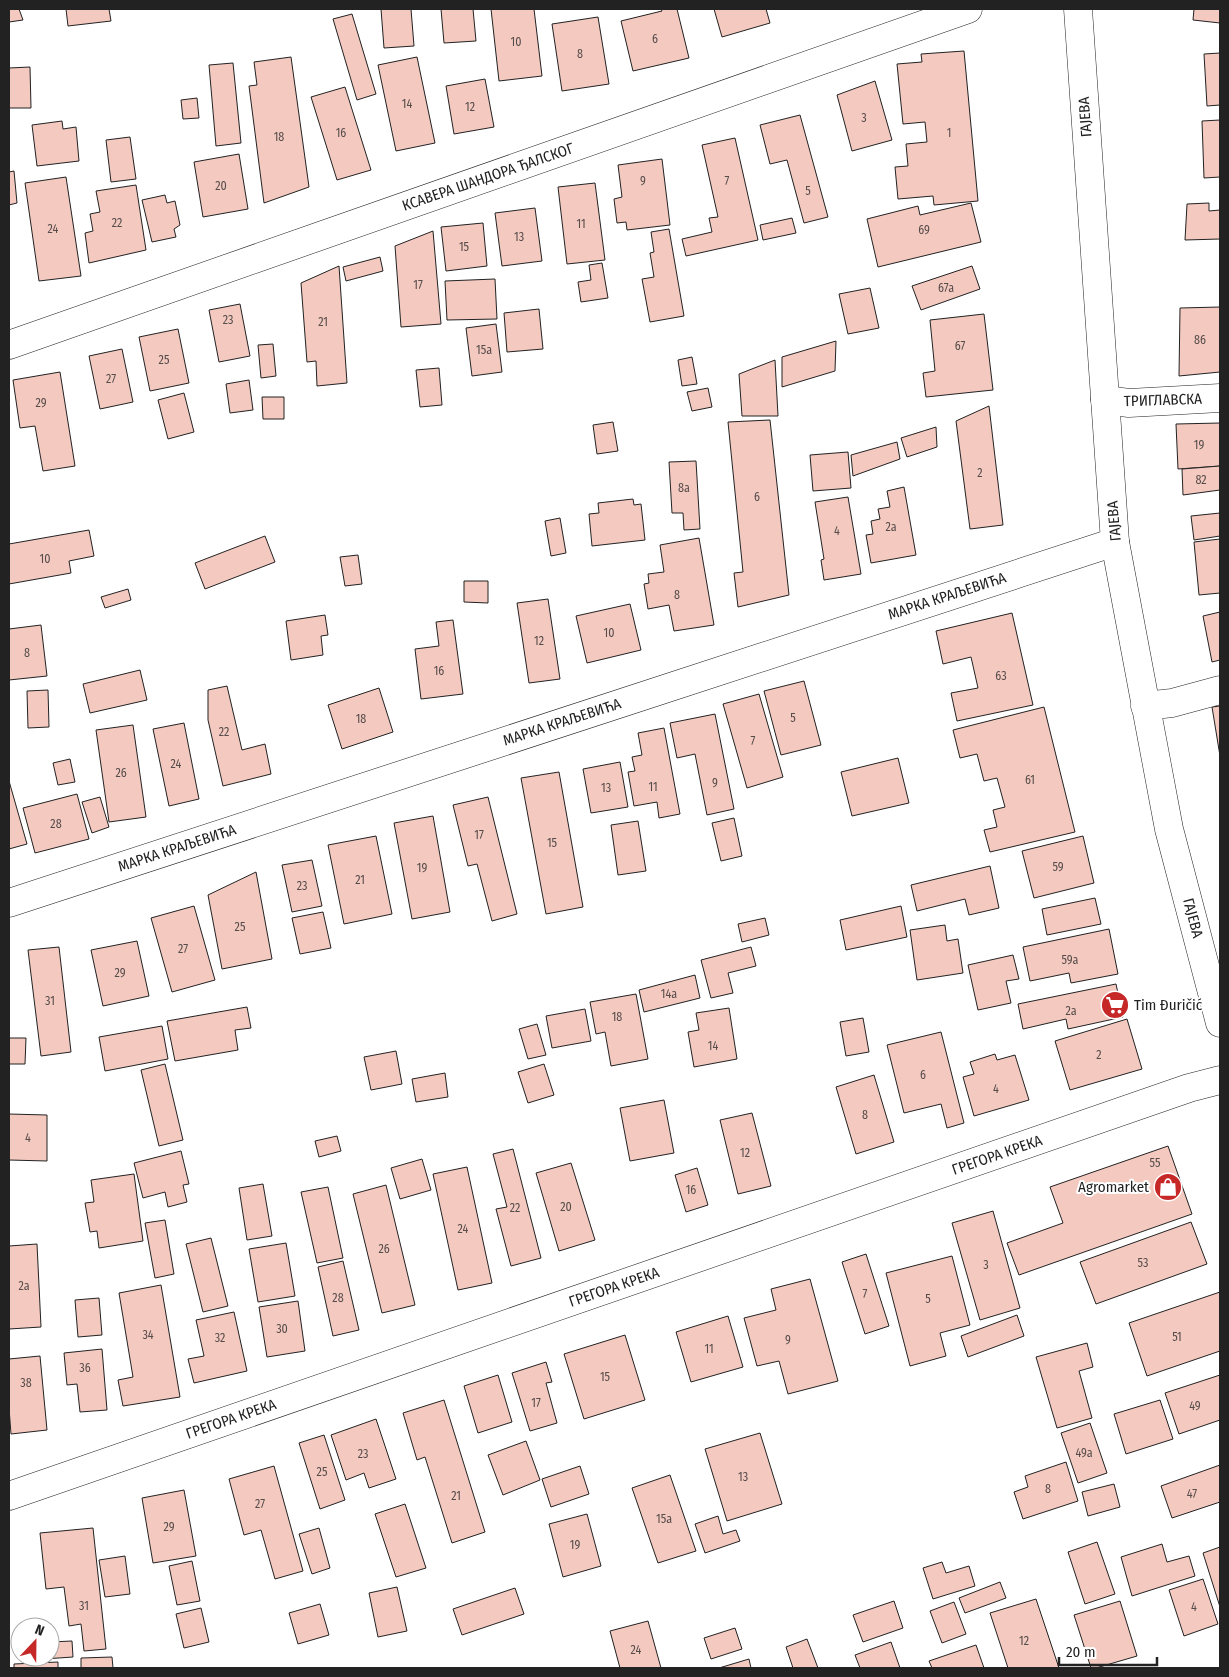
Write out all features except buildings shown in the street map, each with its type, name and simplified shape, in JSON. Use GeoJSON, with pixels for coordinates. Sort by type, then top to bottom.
{"type":"FeatureCollection","features":[{"type":"Feature","properties":{"kind":"street","name":"КСАВЕРА ШАНДОРА ЂАЛСКОГ"},"geometry":{"type":"LineString","coordinates":[[9,346],[968,9]]}},
{"type":"Feature","properties":{"kind":"street","name":"ГАЈЕВА"},"geometry":{"type":"LineString","coordinates":[[1078,9],[1115,542],[1169,830],[1220,1023]]}},
{"type":"Feature","properties":{"kind":"street","name":"ТРИГЛАВСКА"},"geometry":{"type":"LineString","coordinates":[[1105,400],[1128,403],[1220,398]]}},
{"type":"Feature","properties":{"kind":"street","name":"МАРКА КРАЉЕВИЋА"},"geometry":{"type":"LineString","coordinates":[[9,903],[1115,542]]}},
{"type":"Feature","properties":{"kind":"street"},"geometry":{"type":"LineString","coordinates":[[1145,706],[1172,703],[1220,690]]}},
{"type":"Feature","properties":{"kind":"street","name":"ГРЕГОРА КРЕКА"},"geometry":{"type":"LineString","coordinates":[[9,1496],[1180,1091],[1220,1080]]}},
{"type":"Feature","properties":{"kind":"place","name":"Tim Đuričić"},"geometry":{"type":"Point","coordinates":[1115,1005]}},
{"type":"Feature","properties":{"kind":"place","name":"Agromarket"},"geometry":{"type":"Point","coordinates":[1168,1187]}}]}
